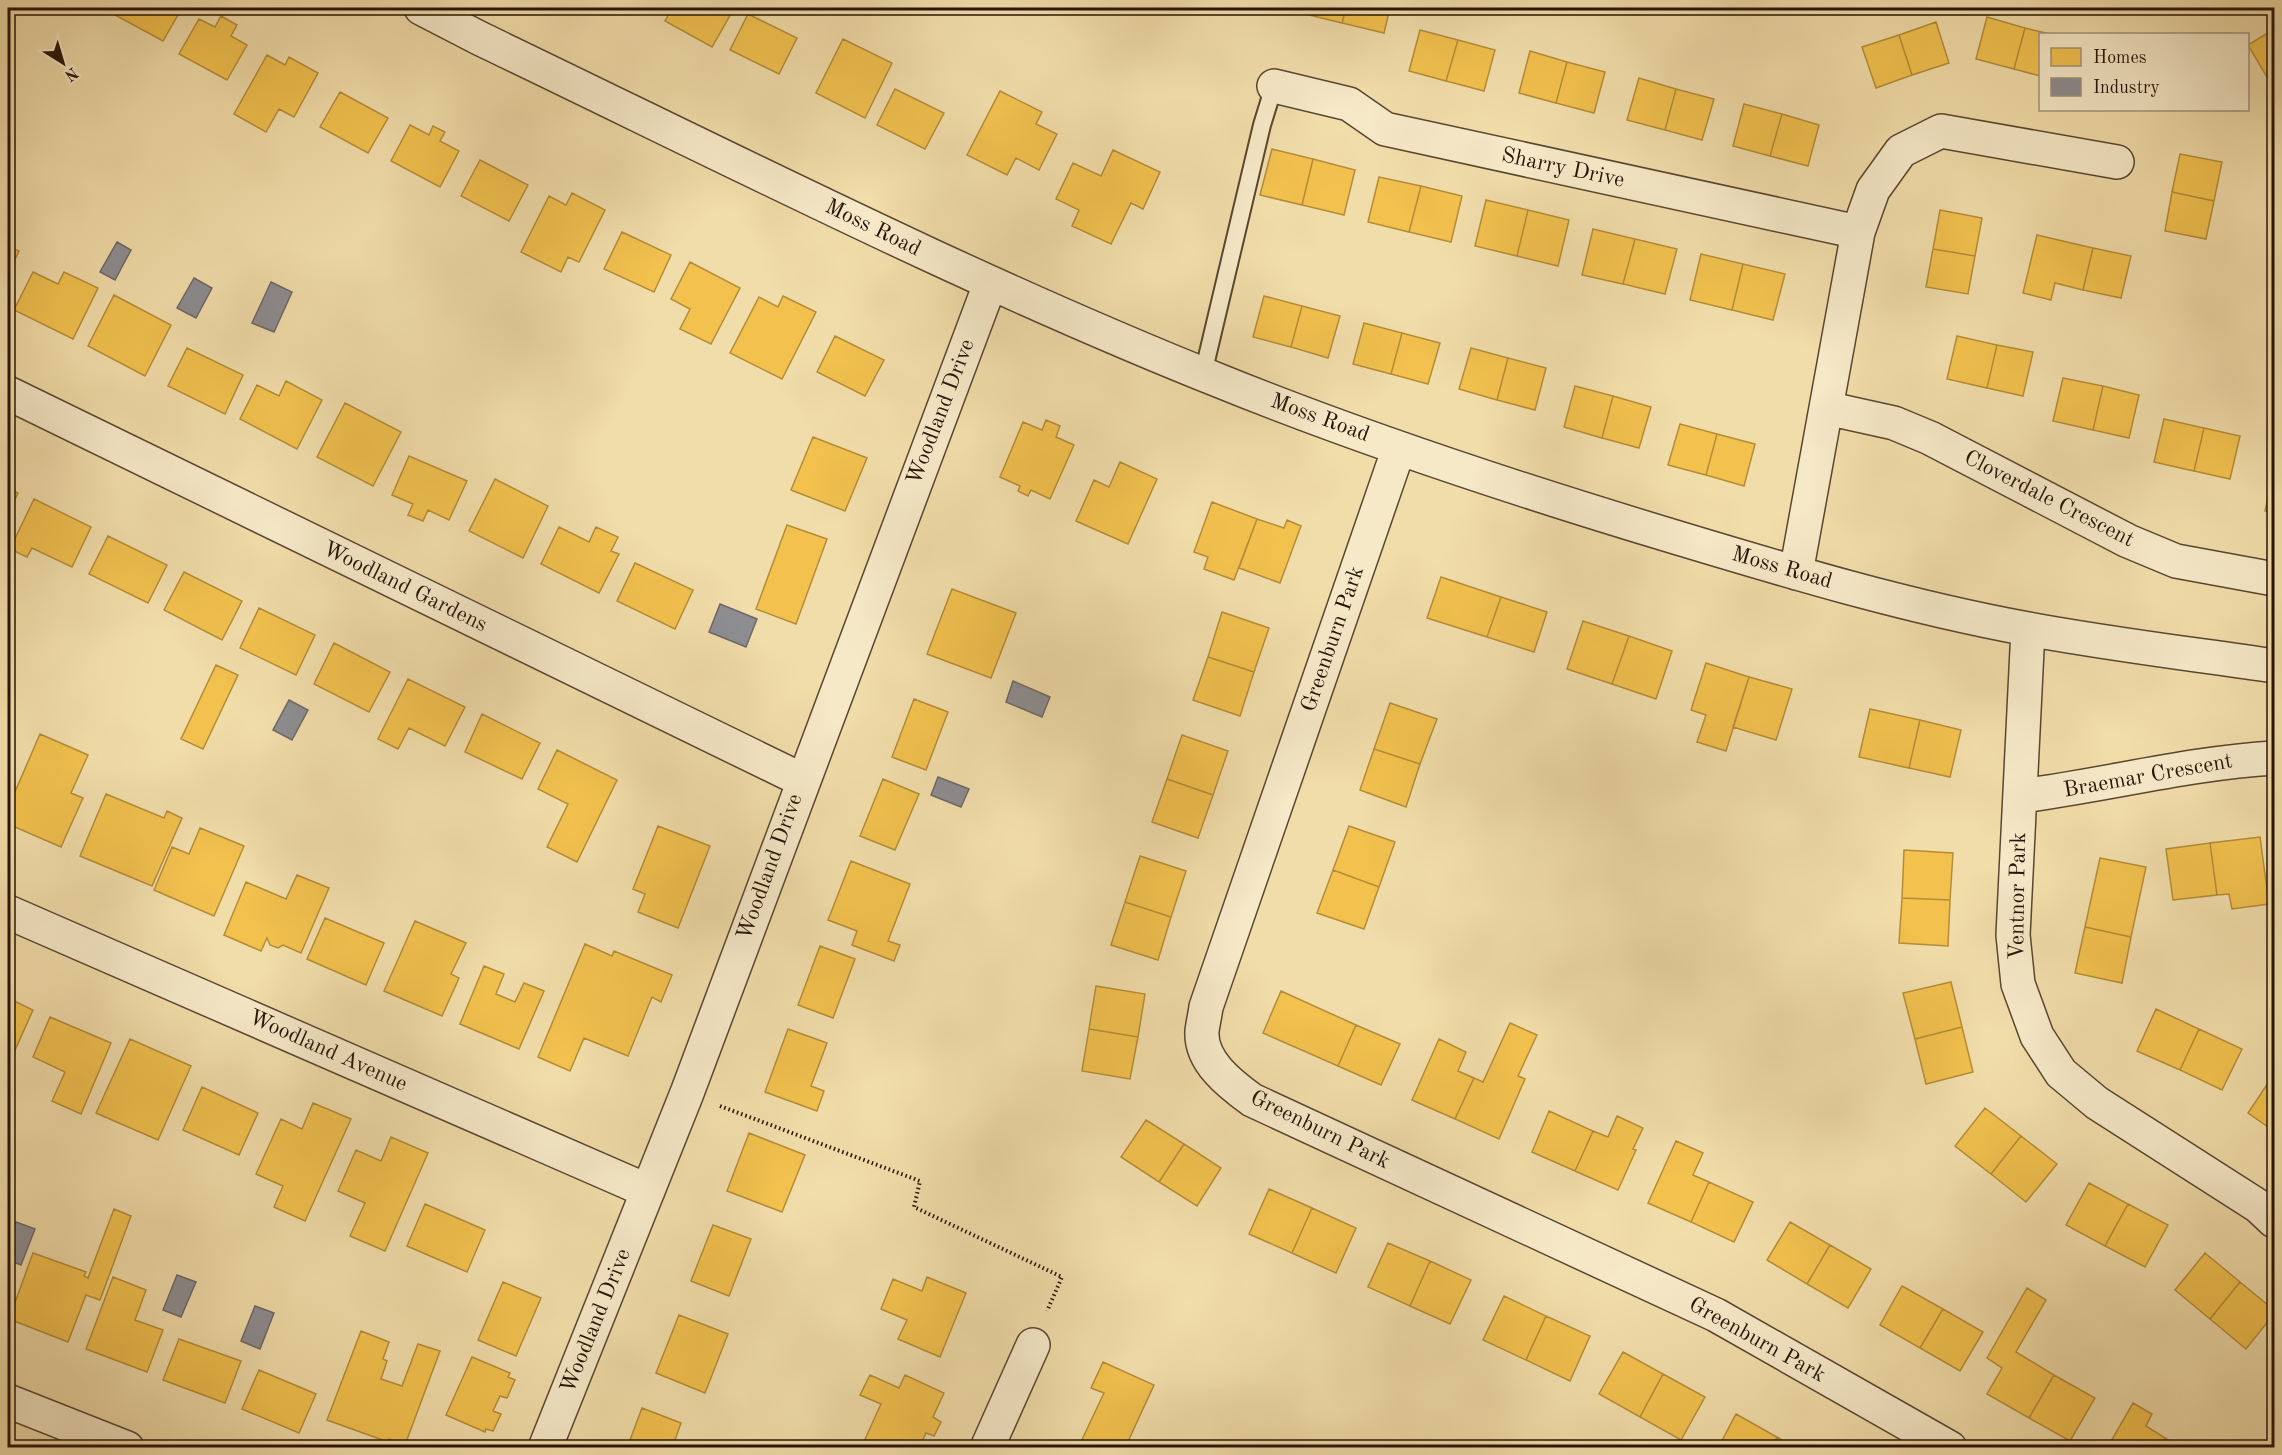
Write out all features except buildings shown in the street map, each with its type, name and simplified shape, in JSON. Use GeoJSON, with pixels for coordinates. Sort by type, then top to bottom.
{"type":"FeatureCollection","features":[{"type":"Feature","properties":{"kind":"street","name":"Moss Road"},"geometry":{"type":"LineString","coordinates":[[421,8],[990,284],[1203,374],[1399,448],[1595,513],[1796,573],[1915,604],[2028,629],[2274,666]]}},
{"type":"Feature","properties":{"kind":"street","name":"Sharry Drive"},"geometry":{"type":"LineString","coordinates":[[1274,86],[1348,104],[1385,129],[1858,232]]}},
{"type":"Feature","properties":{"kind":"street"},"geometry":{"type":"LineString","coordinates":[[1796,573],[1858,232],[1872,190],[1901,151],[1941,131],[2117,162]]}},
{"type":"Feature","properties":{"kind":"street","name":"Woodland Drive"},"geometry":{"type":"LineString","coordinates":[[544,1448],[687,1093],[802,780],[990,284]]}},
{"type":"Feature","properties":{"kind":"street","name":"Woodland Gardens"},"geometry":{"type":"LineString","coordinates":[[8,393],[802,780]]}},
{"type":"Feature","properties":{"kind":"street","name":"Cloverdale Crescent"},"geometry":{"type":"LineString","coordinates":[[1826,408],[1894,423],[1930,438],[2128,541],[2176,561],[2274,579]]}},
{"type":"Feature","properties":{"kind":"street","name":"Greenburn Park"},"geometry":{"type":"LineString","coordinates":[[1399,448],[1206,1007],[1202,1033],[1209,1057],[1224,1079],[1252,1100],[1716,1315],[1910,1438],[1950,1448]]}},
{"type":"Feature","properties":{"kind":"street","name":"Ventnor Park"},"geometry":{"type":"LineString","coordinates":[[2028,629],[2013,935],[2018,984],[2037,1036],[2061,1073],[2097,1103],[2258,1206],[2274,1221]]}},
{"type":"Feature","properties":{"kind":"street","name":"Braemar Crescent"},"geometry":{"type":"LineString","coordinates":[[2021,796],[2080,788],[2228,760],[2274,758]]}},
{"type":"Feature","properties":{"kind":"street","name":"Woodland Avenue"},"geometry":{"type":"LineString","coordinates":[[8,912],[648,1191]]}},
{"type":"Feature","properties":{"kind":"street"},"geometry":{"type":"LineString","coordinates":[[987,1448],[1033,1345]]}},
{"type":"Feature","properties":{"kind":"street"},"geometry":{"type":"LineString","coordinates":[[8,1401],[127,1448]]}},
{"type":"Feature","properties":{"kind":"lane"},"geometry":{"type":"LineString","coordinates":[[1203,374],[1262,125],[1274,86]]}},
{"type":"Feature","properties":{"kind":"path"},"geometry":{"type":"LineString","coordinates":[[687,1093],[920,1181],[914,1207],[1062,1277],[1033,1345]]}}]}
